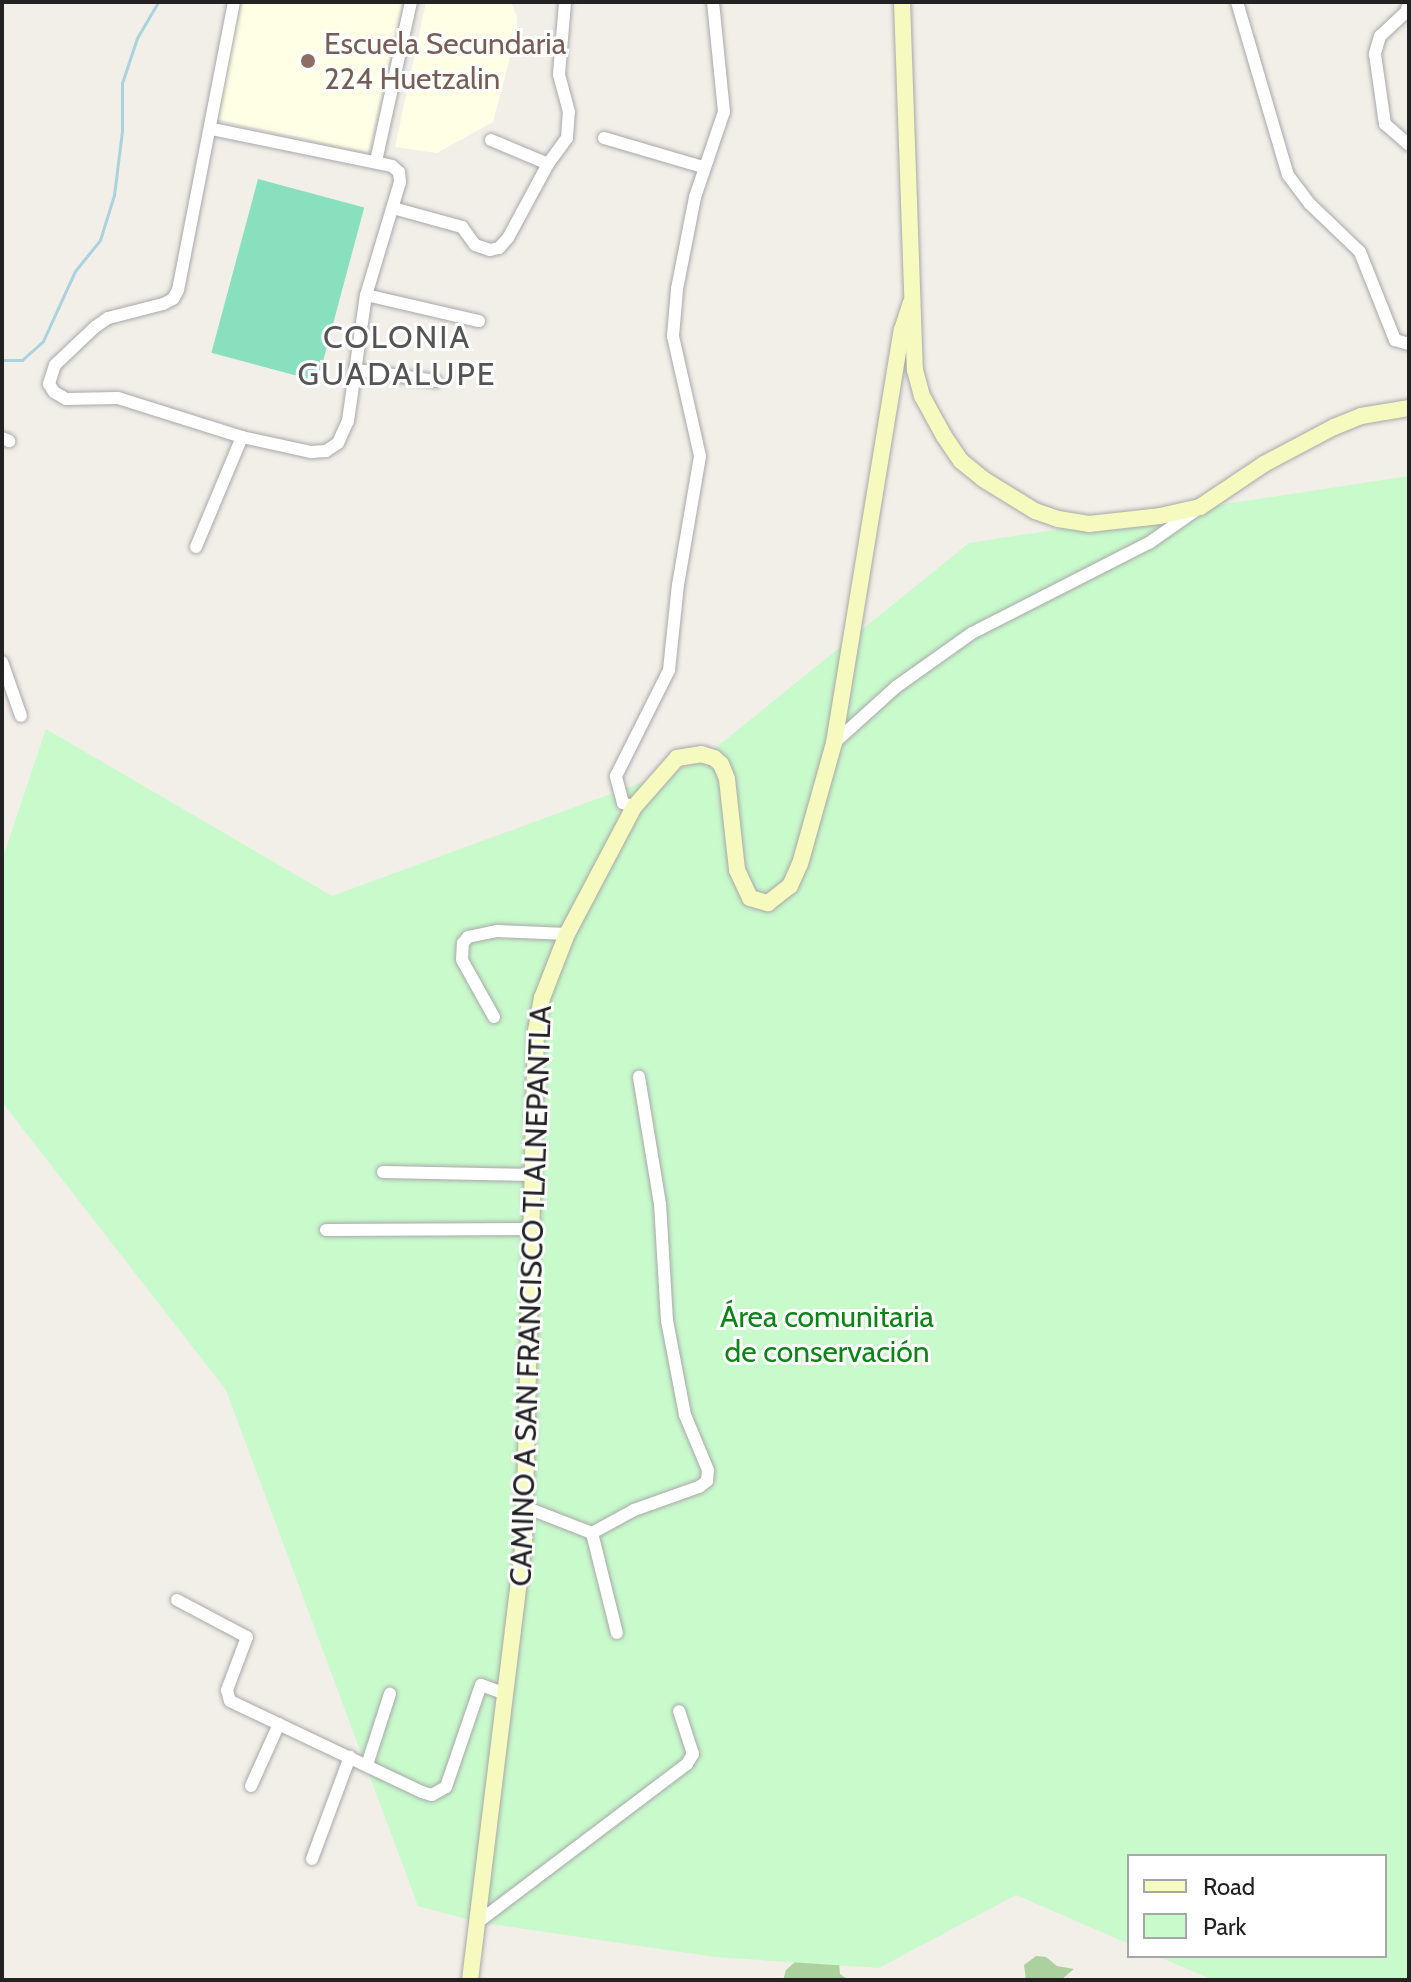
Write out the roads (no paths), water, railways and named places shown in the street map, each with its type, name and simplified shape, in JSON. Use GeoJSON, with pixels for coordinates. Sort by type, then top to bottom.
{"type":"FeatureCollection","features":[{"type":"Feature","properties":{"kind":"street"},"geometry":{"type":"LineString","coordinates":[[212,129],[376,161],[399,172],[393,208],[366,295],[348,421],[338,443],[326,451],[311,452],[242,437],[118,398],[66,399],[54,392],[49,384],[50,373],[108,318],[173,299],[212,129],[234,2]]}},
{"type":"Feature","properties":{"kind":"street"},"geometry":{"type":"LineString","coordinates":[[376,161],[411,2]]}},
{"type":"Feature","properties":{"kind":"street"},"geometry":{"type":"LineString","coordinates":[[393,208],[462,227],[475,245],[499,248],[548,164],[567,138],[570,126],[559,74],[565,2]]}},
{"type":"Feature","properties":{"kind":"street"},"geometry":{"type":"LineString","coordinates":[[634,807],[623,803],[616,776],[669,670],[678,585],[700,456],[673,336],[677,289],[703,167],[724,112],[713,2]]}},
{"type":"Feature","properties":{"kind":"street"},"geometry":{"type":"LineString","coordinates":[[902,2],[911,302],[915,370],[922,396],[961,461],[983,479],[1035,511],[1089,524],[1200,507]]}},
{"type":"Feature","properties":{"kind":"street"},"geometry":{"type":"LineString","coordinates":[[1237,2],[1288,175],[1310,204],[1360,252],[1395,340],[1409,344]]}},
{"type":"Feature","properties":{"kind":"street"},"geometry":{"type":"LineString","coordinates":[[1409,3],[1406,12],[1380,36],[1375,54],[1385,124],[1409,145]]}},
{"type":"Feature","properties":{"kind":"street"},"geometry":{"type":"LineString","coordinates":[[604,138],[703,167]]}},
{"type":"Feature","properties":{"kind":"street"},"geometry":{"type":"LineString","coordinates":[[491,140],[548,164]]}},
{"type":"Feature","properties":{"kind":"street"},"geometry":{"type":"LineString","coordinates":[[366,295],[479,321]]}},
{"type":"Feature","properties":{"kind":"street","name":"CAMINO A SAN FRANCISCO TLALNEPANTLA"},"geometry":{"type":"LineString","coordinates":[[470,1980],[524,1543],[536,1031],[545,986],[567,934],[634,807],[677,758],[701,754],[714,758],[727,779],[743,888],[750,898],[768,903],[790,886],[800,864],[834,743],[902,330],[911,302]]}},
{"type":"Feature","properties":{"kind":"street"},"geometry":{"type":"LineString","coordinates":[[357,370],[436,381]]}},
{"type":"Feature","properties":{"kind":"street"},"geometry":{"type":"LineString","coordinates":[[834,743],[896,687],[972,633],[1149,543],[1305,441],[1361,416],[1409,408]]}},
{"type":"Feature","properties":{"kind":"street"},"geometry":{"type":"LineString","coordinates":[[196,547],[242,437]]}},
{"type":"Feature","properties":{"kind":"street"},"geometry":{"type":"LineString","coordinates":[[2,662],[21,716]]}},
{"type":"Feature","properties":{"kind":"street"},"geometry":{"type":"LineString","coordinates":[[494,1017],[462,960],[463,943],[468,937],[497,931],[567,934]]}},
{"type":"Feature","properties":{"kind":"street"},"geometry":{"type":"LineString","coordinates":[[525,1507],[592,1533],[634,1510],[699,1487],[707,1481],[708,1470],[685,1415],[667,1321],[660,1204],[639,1077]]}},
{"type":"Feature","properties":{"kind":"street"},"geometry":{"type":"LineString","coordinates":[[383,1172],[532,1175]]}},
{"type":"Feature","properties":{"kind":"street"},"geometry":{"type":"LineString","coordinates":[[326,1230],[532,1229]]}},
{"type":"Feature","properties":{"kind":"street"},"geometry":{"type":"LineString","coordinates":[[592,1533],[617,1633]]}},
{"type":"Feature","properties":{"kind":"street"},"geometry":{"type":"LineString","coordinates":[[177,1600],[247,1637],[227,1698],[422,1792],[440,1793],[446,1787],[481,1685],[506,1694]]}},
{"type":"Feature","properties":{"kind":"street"},"geometry":{"type":"LineString","coordinates":[[367,1765],[390,1694]]}},
{"type":"Feature","properties":{"kind":"street"},"geometry":{"type":"LineString","coordinates":[[478,1922],[687,1764],[693,1754],[679,1711]]}},
{"type":"Feature","properties":{"kind":"street"},"geometry":{"type":"LineString","coordinates":[[251,1786],[279,1724]]}},
{"type":"Feature","properties":{"kind":"street"},"geometry":{"type":"LineString","coordinates":[[312,1859],[350,1757]]}},
{"type":"Feature","properties":{"kind":"waterway"},"geometry":{"type":"LineString","coordinates":[[2,360],[22,360],[43,341],[75,271],[100,240],[114,195],[122,131],[122,83],[137,38],[158,2]]}},
{"type":"Feature","properties":{"kind":"place","name":"Escuela Secundaria 224 Huetzalin"},"geometry":{"type":"Point","coordinates":[308,61]}},
{"type":"Feature","properties":{"kind":"district","name":"COLONIA GUADALUPE"},"geometry":{"type":"Point","coordinates":[397,356]}},
{"type":"Feature","properties":{"kind":"park label","name":"Área comunitaria de conservación"},"geometry":{"type":"Point","coordinates":[827,1334]}}]}
